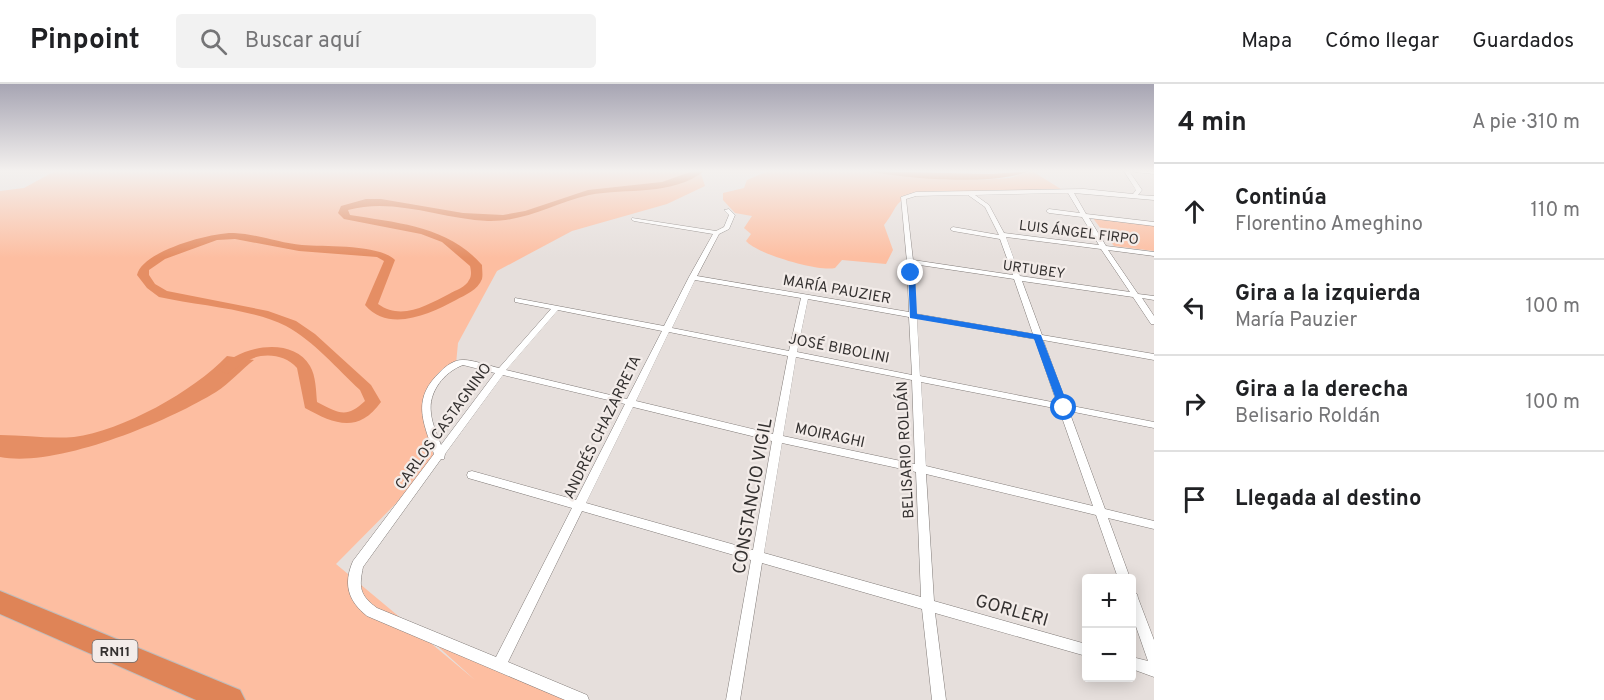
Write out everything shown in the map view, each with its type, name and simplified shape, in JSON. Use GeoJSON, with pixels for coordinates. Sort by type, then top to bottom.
{"type":"FeatureCollection","features":[{"type":"Feature","properties":{"kind":"highway","name":"RN11"},"geometry":{"type":"LineString","coordinates":[[0,602],[230,700]]}},
{"type":"Feature","properties":{"kind":"street","name":"BELISARIO ROLDÁN"},"geometry":{"type":"LineString","coordinates":[[903,200],[910,262],[928,605],[939,700]]}},
{"type":"Feature","properties":{"kind":"street"},"geometry":{"type":"LineString","coordinates":[[978,200],[987,206],[1002,236],[1122,574]]}},
{"type":"Feature","properties":{"kind":"street"},"geometry":{"type":"LineString","coordinates":[[1075,200],[1103,247],[1154,322]]}},
{"type":"Feature","properties":{"kind":"street","name":"ANDRÉS CHAZARRETA"},"geometry":{"type":"LineString","coordinates":[[500,664],[692,278],[717,233],[727,228],[732,215],[726,210]]}},
{"type":"Feature","properties":{"kind":"street"},"geometry":{"type":"LineString","coordinates":[[1049,211],[1154,224]]}},
{"type":"Feature","properties":{"kind":"street"},"geometry":{"type":"LineString","coordinates":[[634,219],[717,233]]}},
{"type":"Feature","properties":{"kind":"street","name":"LUIS ÁNGEL FIRPO"},"geometry":{"type":"LineString","coordinates":[[952,230],[1154,254]]}},
{"type":"Feature","properties":{"kind":"street","name":"URTUBEY"},"geometry":{"type":"LineString","coordinates":[[910,262],[1154,298]]}},
{"type":"Feature","properties":{"kind":"street","name":"MARÍA PAUZIER"},"geometry":{"type":"LineString","coordinates":[[692,278],[1154,357]]}},
{"type":"Feature","properties":{"kind":"street","name":"CONSTANCIO VIGIL"},"geometry":{"type":"LineString","coordinates":[[733,700],[792,354],[805,297]]}},
{"type":"Feature","properties":{"kind":"street","name":"JOSÉ BIBOLINI"},"geometry":{"type":"LineString","coordinates":[[518,300],[1154,425]]}},
{"type":"Feature","properties":{"kind":"street","name":"CARLOS CASTAGNINO"},"geometry":{"type":"LineString","coordinates":[[500,664],[372,612],[360,603],[355,593],[354,581],[357,565],[501,371],[556,308]]}},
{"type":"Feature","properties":{"kind":"street","name":"MOIRAGHI"},"geometry":{"type":"LineString","coordinates":[[440,456],[425,408],[427,398],[438,379],[456,364],[462,362],[779,439],[921,469],[1154,525]]}},
{"type":"Feature","properties":{"kind":"street","name":"GORLERI"},"geometry":{"type":"LineString","coordinates":[[472,475],[1082,649]]}},
{"type":"Feature","properties":{"kind":"street"},"geometry":{"type":"LineString","coordinates":[[1136,611],[1154,659]]}},
{"type":"Feature","properties":{"kind":"street"},"geometry":{"type":"LineString","coordinates":[[500,664],[582,700]]}},
{"type":"Feature","properties":{"kind":"street"},"geometry":{"type":"LineString","coordinates":[[1136,665],[1154,670]]}},
{"type":"Feature","properties":{"kind":"shaded area"},"geometry":{"type":"Polygon","coordinates":[[[0,200],[676,200],[572,231],[497,271],[458,343],[456,364],[443,376],[430,398],[428,421],[435,464],[336,564],[475,680],[423,633],[582,700],[0,700],[0,200]]]}},
{"type":"Feature","properties":{"kind":"shaded area"},"geometry":{"type":"Polygon","coordinates":[[[723,200],[902,200],[884,225],[893,250],[886,264],[842,260],[835,268],[827,269],[803,265],[752,246],[746,241],[751,234],[744,228],[752,216],[735,213],[723,200]]]}},
{"type":"Feature","properties":{"kind":"shaded area"},"geometry":{"type":"Polygon","coordinates":[[[1092,217],[1154,225],[1154,251],[1114,246],[1092,217]]]}},
{"type":"Feature","properties":{"kind":"shaded area"},"geometry":{"type":"Polygon","coordinates":[[[227,356],[254,360],[216,392],[141,429],[111,440],[51,456],[24,459],[0,457],[0,435],[74,437],[114,427],[177,395],[196,383],[227,356]]]}},
{"type":"Feature","properties":{"kind":"waterway"},"geometry":{"type":"LineString","coordinates":[[226,370],[239,359],[253,353],[268,351],[285,354],[296,359],[304,368],[310,405],[336,418],[357,417],[373,402],[366,388],[310,337],[291,324],[268,315],[163,294],[151,286],[143,275],[144,269],[161,257],[197,242],[217,237],[235,236],[299,248],[379,254],[390,260],[371,305],[380,312],[401,316],[434,307],[469,287],[476,279],[476,265],[446,240],[424,231],[347,217],[343,213],[344,208],[366,202],[381,202],[463,216],[503,218],[528,213],[564,200]]}},
{"type":"Feature","properties":{"kind":"route"},"geometry":{"type":"LineString","coordinates":[[911,273],[913,316],[1038,337],[1064,408]]}}]}
